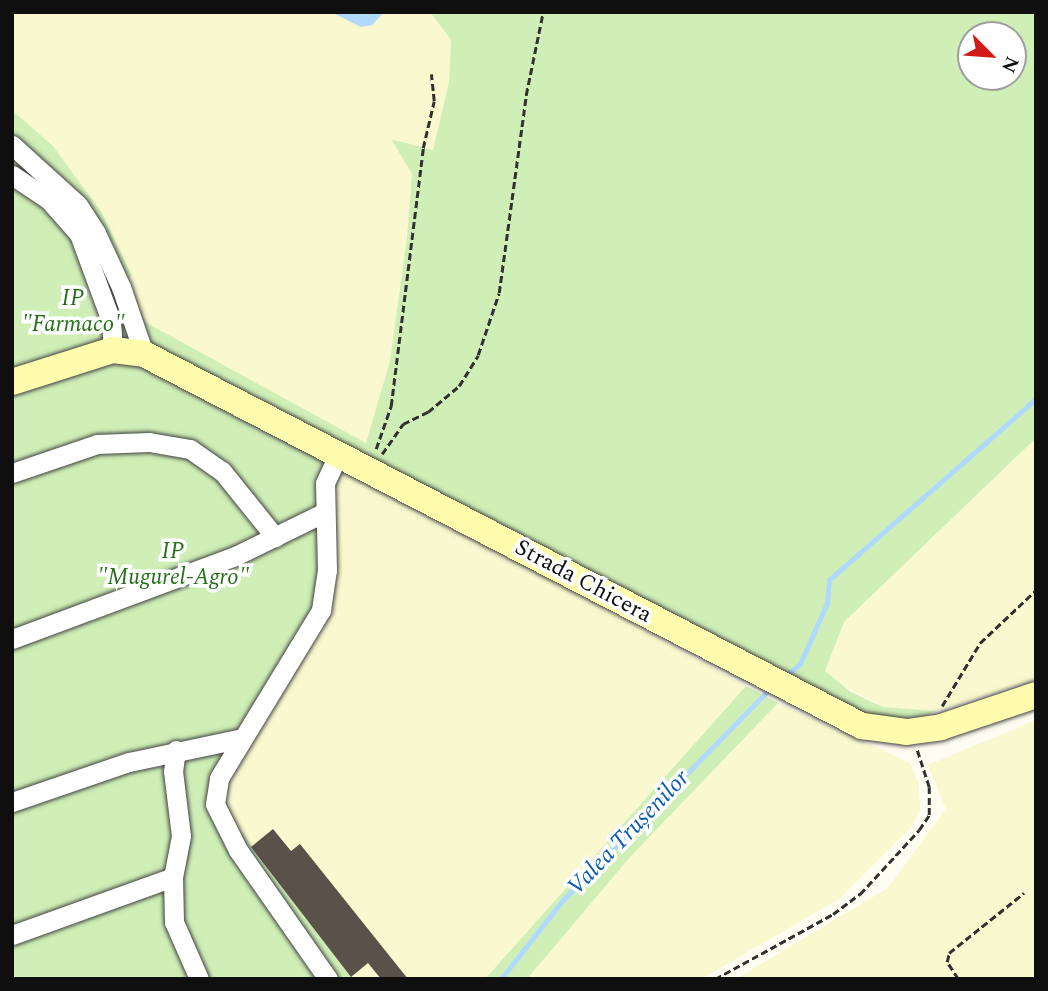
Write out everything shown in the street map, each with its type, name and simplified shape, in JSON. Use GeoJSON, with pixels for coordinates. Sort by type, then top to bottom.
{"type":"FeatureCollection","features":[{"type":"Feature","properties":{"kind":"street"},"geometry":{"type":"LineString","coordinates":[[12,145],[78,205],[96,233],[121,288],[144,354]]}},
{"type":"Feature","properties":{"kind":"street"},"geometry":{"type":"LineString","coordinates":[[12,175],[49,200],[79,234],[111,321],[113,350],[12,382]]}},
{"type":"Feature","properties":{"kind":"street","name":"Strada Chicera"},"geometry":{"type":"LineString","coordinates":[[113,350],[144,354],[862,726],[907,732],[937,727],[1036,695]]}},
{"type":"Feature","properties":{"kind":"street"},"geometry":{"type":"LineString","coordinates":[[12,473],[97,444],[149,442],[190,449],[222,471],[275,537]]}},
{"type":"Feature","properties":{"kind":"street"},"geometry":{"type":"LineString","coordinates":[[328,979],[238,850],[215,804],[219,778],[321,610],[327,570],[323,513],[325,483],[339,453]]}},
{"type":"Feature","properties":{"kind":"street"},"geometry":{"type":"LineString","coordinates":[[12,639],[275,537],[323,513]]}},
{"type":"Feature","properties":{"kind":"street"},"geometry":{"type":"LineString","coordinates":[[12,802],[176,750],[243,738]]}},
{"type":"Feature","properties":{"kind":"street"},"geometry":{"type":"LineString","coordinates":[[176,750],[173,771],[181,836],[173,877],[174,922],[199,979]]}},
{"type":"Feature","properties":{"kind":"street"},"geometry":{"type":"LineString","coordinates":[[12,935],[173,877]]}},
{"type":"Feature","properties":{"kind":"path"},"geometry":{"type":"LineString","coordinates":[[368,468],[393,443],[403,424],[428,412],[459,386],[478,355],[499,293],[526,95],[543,12]]}},
{"type":"Feature","properties":{"kind":"path"},"geometry":{"type":"LineString","coordinates":[[368,468],[391,406],[424,148],[434,101],[430,74]]}},
{"type":"Feature","properties":{"kind":"path"},"geometry":{"type":"LineString","coordinates":[[937,727],[943,702],[980,643],[1036,590]]}},
{"type":"Feature","properties":{"kind":"path"},"geometry":{"type":"LineString","coordinates":[[715,979],[833,914],[860,894],[919,830],[929,815],[929,788],[907,732]]}},
{"type":"Feature","properties":{"kind":"path"},"geometry":{"type":"LineString","coordinates":[[958,979],[947,961],[948,953],[1024,893]]}},
{"type":"Feature","properties":{"kind":"green space"},"geometry":{"type":"Polygon","coordinates":[[[12,12],[430,12],[451,40],[449,82],[433,150],[392,139],[412,174],[407,237],[390,361],[367,444],[145,323],[126,280],[132,276],[102,213],[53,146],[12,110],[12,12]]]}},
{"type":"Feature","properties":{"kind":"green space"},"geometry":{"type":"Polygon","coordinates":[[[430,12],[1036,12],[1036,438],[844,622],[825,671],[851,692],[883,707],[936,711],[918,719],[891,720],[839,708],[354,452],[332,495],[334,598],[323,626],[226,785],[225,811],[354,979],[12,979],[12,110],[53,146],[102,213],[132,276],[126,280],[145,322],[366,443],[390,361],[407,237],[412,174],[391,139],[433,150],[449,82],[451,40],[430,12]]]}},
{"type":"Feature","properties":{"kind":"green space"},"geometry":{"type":"Polygon","coordinates":[[[1036,438],[1036,679],[936,711],[883,707],[831,679],[825,671],[844,622],[1036,438]]]}},
{"type":"Feature","properties":{"kind":"green space"},"geometry":{"type":"Polygon","coordinates":[[[343,474],[361,475],[746,686],[485,979],[354,979],[225,812],[226,785],[323,626],[332,495],[343,474]]]}},
{"type":"Feature","properties":{"kind":"green space"},"geometry":{"type":"Polygon","coordinates":[[[746,686],[778,703],[631,856],[527,979],[485,979],[746,686]]]}},
{"type":"Feature","properties":{"kind":"green space"},"geometry":{"type":"Polygon","coordinates":[[[778,703],[910,763],[919,785],[920,812],[911,827],[839,899],[701,979],[527,979],[631,856],[778,703]]]}},
{"type":"Feature","properties":{"kind":"green space"},"geometry":{"type":"Polygon","coordinates":[[[1036,720],[1036,979],[736,979],[888,888],[946,809],[928,765],[1036,720]]]}},
{"type":"Feature","properties":{"kind":"water"},"geometry":{"type":"Polygon","coordinates":[[[331,12],[384,12],[372,25],[361,27],[331,12]]]}},
{"type":"Feature","properties":{"kind":"building"},"geometry":{"type":"Polygon","coordinates":[[[273,829],[291,851],[300,844],[408,979],[381,979],[368,963],[351,977],[251,847],[273,829]]]}},
{"type":"Feature","properties":{"kind":"waterway","name":"Valea Trușenilor"},"geometry":{"type":"LineString","coordinates":[[787,675],[800,664],[827,603],[829,580],[1036,399]]}},
{"type":"Feature","properties":{"kind":"waterway","name":"Valea Trușenilor"},"geometry":{"type":"LineString","coordinates":[[501,979],[563,900],[765,694]]}},
{"type":"Feature","properties":{"kind":"park label","name":"IP \"Farmaco\""},"geometry":{"type":"Point","coordinates":[73,312]}},
{"type":"Feature","properties":{"kind":"park label","name":"IP \"Mugurel-Agro\""},"geometry":{"type":"Point","coordinates":[173,565]}}]}
